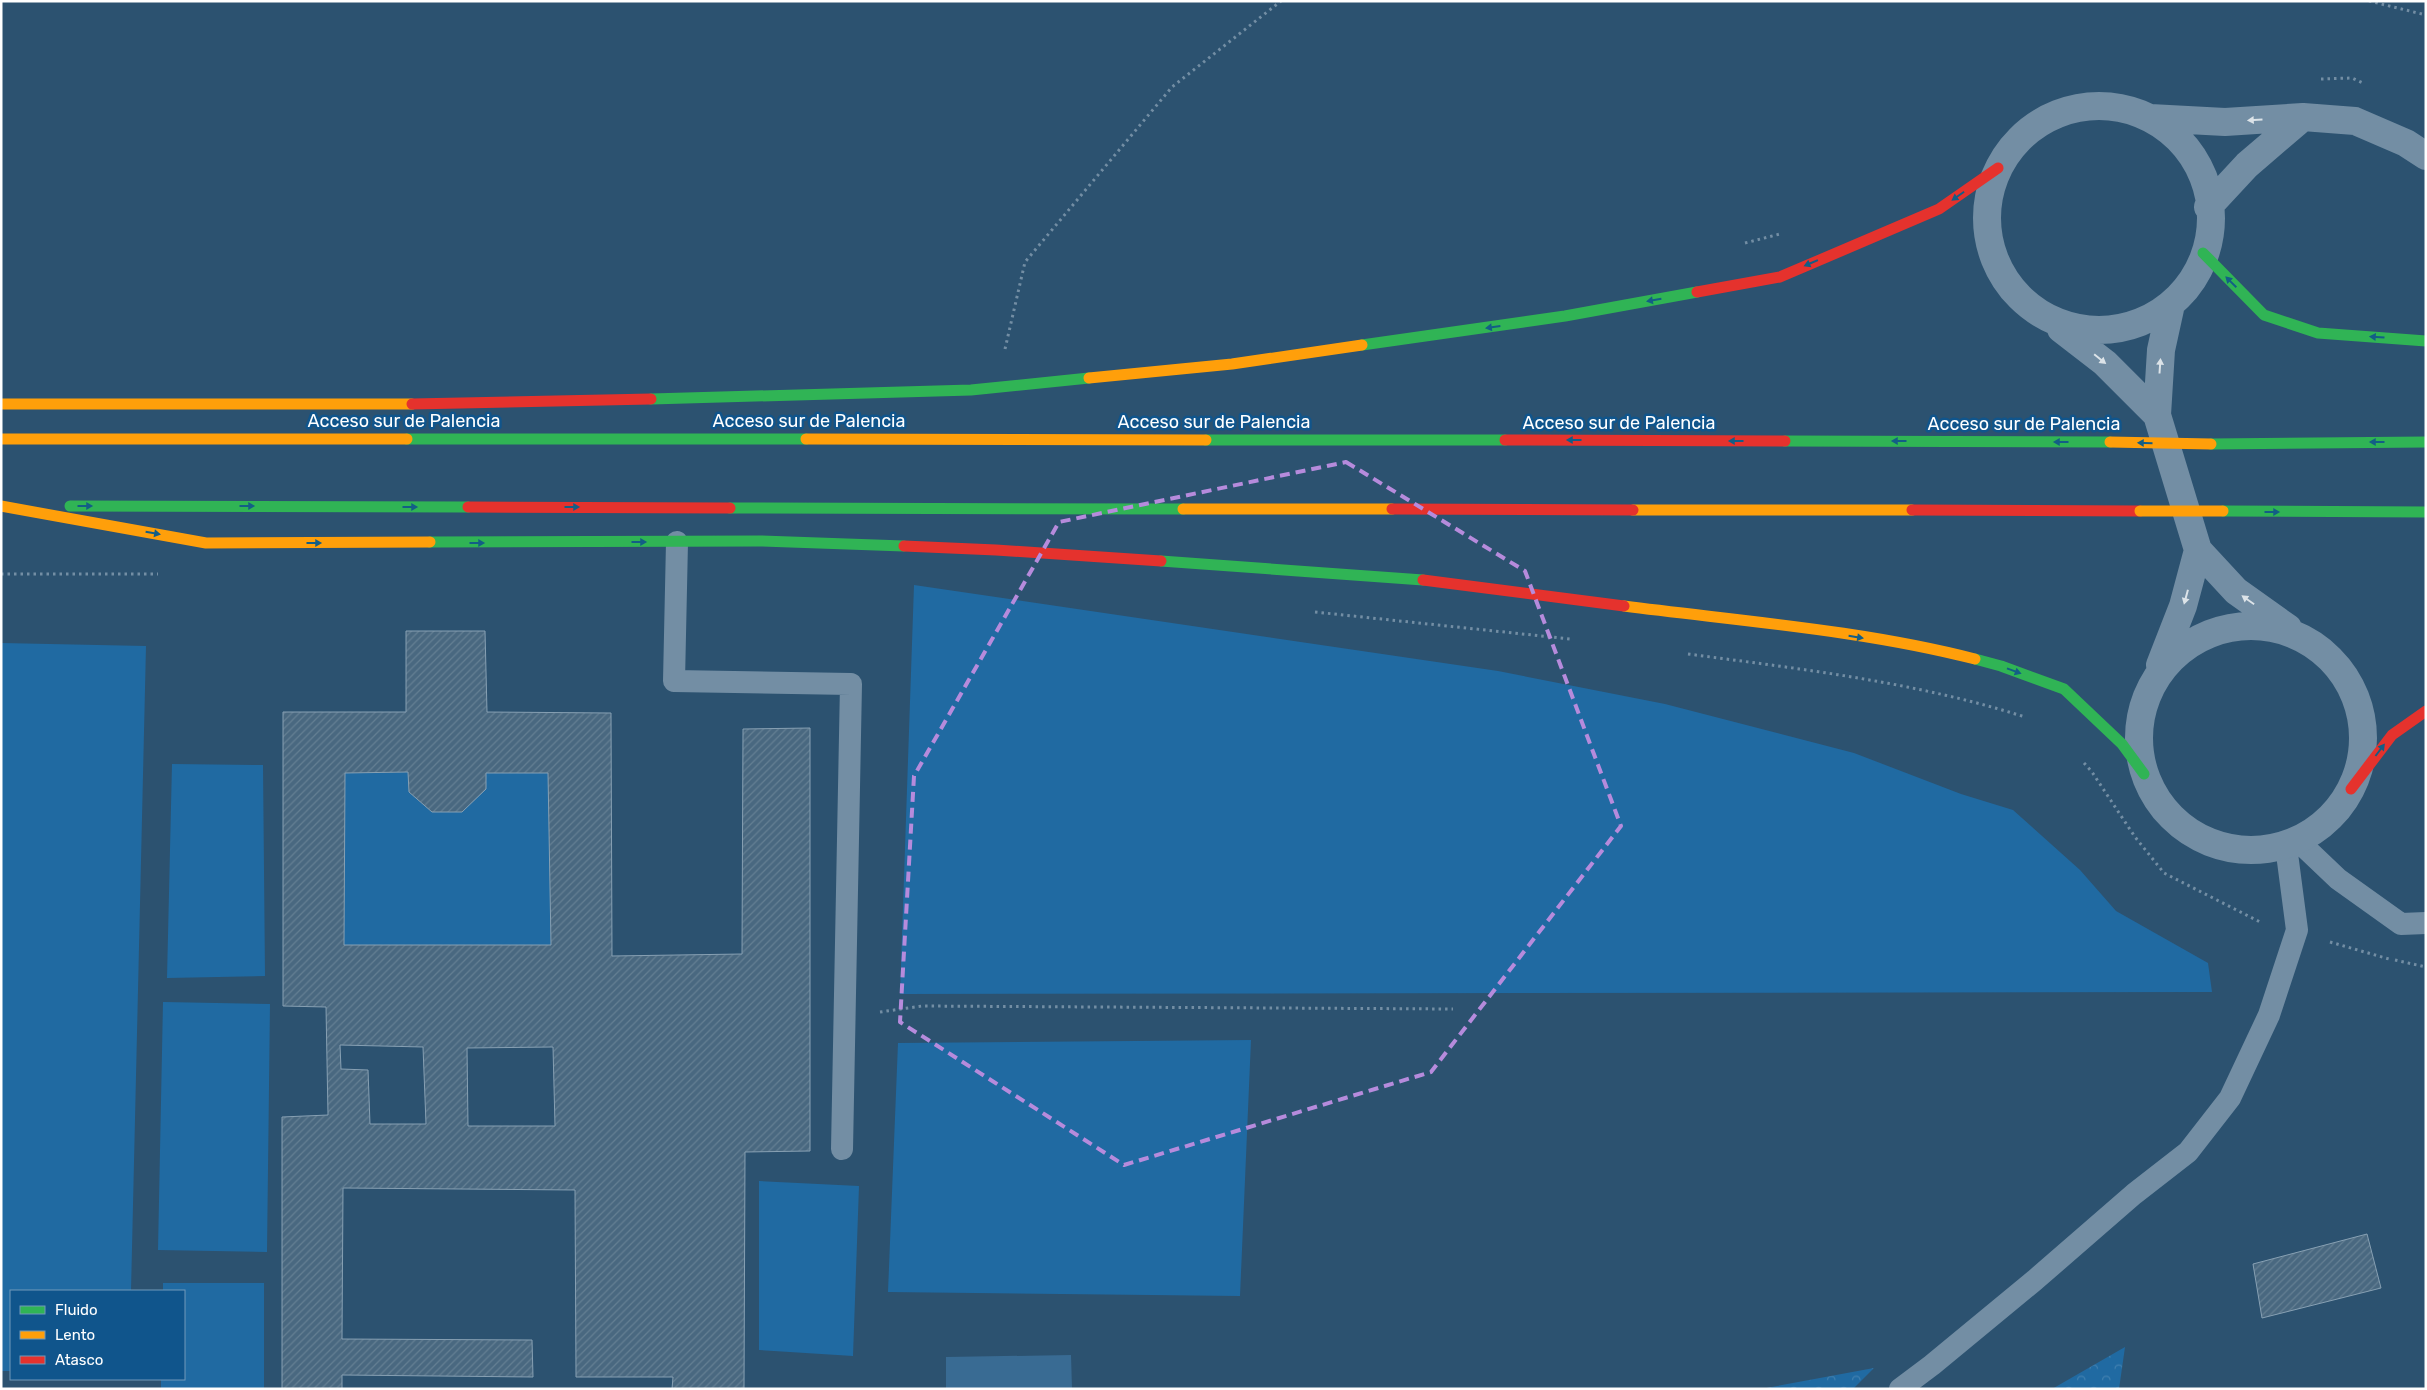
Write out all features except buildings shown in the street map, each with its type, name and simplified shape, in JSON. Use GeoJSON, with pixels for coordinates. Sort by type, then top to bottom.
{"type":"FeatureCollection","features":[{"type":"Feature","properties":{"kind":"highway"},"geometry":{"type":"LineString","coordinates":[[1,404],[444,404],[971,390],[1232,364],[1565,316],[1780,277],[1939,209],[1998,168]]}},
{"type":"Feature","properties":{"kind":"highway"},"geometry":{"type":"LineString","coordinates":[[2203,253],[2264,315],[2318,333],[2426,341]]}},
{"type":"Feature","properties":{"kind":"highway","name":"Acceso sur de Palencia"},"geometry":{"type":"LineString","coordinates":[[1,439],[903,438],[2110,442],[2211,444],[2426,442]]}},
{"type":"Feature","properties":{"kind":"highway"},"geometry":{"type":"LineString","coordinates":[[1,506],[2426,512]]}},
{"type":"Feature","properties":{"kind":"highway"},"geometry":{"type":"LineString","coordinates":[[1,506],[206,543],[761,541],[996,550],[1414,579],[1807,629],[1936,649],[2001,666],[2064,689],[2122,744],[2144,774]]}},
{"type":"Feature","properties":{"kind":"highway"},"geometry":{"type":"LineString","coordinates":[[2351,790],[2392,735],[2426,711]]}},
{"type":"Feature","properties":{"kind":"street"},"geometry":{"type":"LineString","coordinates":[[2157,415],[2106,363],[2048,319],[2009,286],[1991,254],[1984,211],[1998,168],[2016,134],[2064,112],[2101,105],[2150,118],[2225,122],[2303,117],[2355,121],[2406,144],[2426,156]]}},
{"type":"Feature","properties":{"kind":"street"},"geometry":{"type":"LineString","coordinates":[[2208,207],[2247,165],[2303,117]]}},
{"type":"Feature","properties":{"kind":"street"},"geometry":{"type":"LineString","coordinates":[[2150,118],[2189,148],[2206,184],[2211,226],[2199,270],[2170,309],[2161,350],[2157,415],[2198,550],[2236,591],[2341,667],[2358,704],[2364,745],[2351,790],[2323,829],[2291,843],[2244,852],[2200,839],[2162,806],[2144,774],[2137,731],[2151,688],[2184,606],[2198,550]]}},
{"type":"Feature","properties":{"kind":"street"},"geometry":{"type":"LineString","coordinates":[[2048,319],[2091,332],[2133,326],[2170,309]]}},
{"type":"Feature","properties":{"kind":"street"},"geometry":{"type":"LineString","coordinates":[[2151,688],[2178,650],[2217,632],[2254,625],[2302,638]]}},
{"type":"Feature","properties":{"kind":"lane"},"geometry":{"type":"LineString","coordinates":[[677,542],[674,681],[851,684],[842,1149]]}},
{"type":"Feature","properties":{"kind":"lane"},"geometry":{"type":"LineString","coordinates":[[1900,1389],[2035,1280],[2134,1194],[2188,1152],[2230,1098],[2269,1015],[2297,930],[2291,843]]}},
{"type":"Feature","properties":{"kind":"lane"},"geometry":{"type":"LineString","coordinates":[[2291,843],[2401,924],[2426,924]]}},
{"type":"Feature","properties":{"kind":"path"},"geometry":{"type":"LineString","coordinates":[[1005,351],[1025,262],[1172,87],[1281,1]]}},
{"type":"Feature","properties":{"kind":"path"},"geometry":{"type":"LineString","coordinates":[[2369,1],[2426,14]]}},
{"type":"Feature","properties":{"kind":"path"},"geometry":{"type":"LineString","coordinates":[[1737,245],[1784,233]]}},
{"type":"Feature","properties":{"kind":"path"},"geometry":{"type":"LineString","coordinates":[[1,574],[159,574]]}},
{"type":"Feature","properties":{"kind":"path"},"geometry":{"type":"LineString","coordinates":[[1311,612],[1578,640]]}},
{"type":"Feature","properties":{"kind":"path"},"geometry":{"type":"LineString","coordinates":[[1685,654],[1832,673],[1990,706],[2031,719]]}},
{"type":"Feature","properties":{"kind":"path"},"geometry":{"type":"LineString","coordinates":[[2079,758],[2092,772],[2135,837],[2164,873],[2266,925],[2297,930],[2352,950]]}},
{"type":"Feature","properties":{"kind":"path"},"geometry":{"type":"LineString","coordinates":[[845,1016],[922,1006],[1453,1009]]}},
{"type":"Feature","properties":{"kind":"highlighted area"},"geometry":{"type":"Polygon","coordinates":[[[1346,462],[1525,571],[1621,826],[1431,1072],[1124,1165],[900,1022],[914,776],[1059,522],[1346,462]]]}},
{"type":"Feature","properties":{"kind":"green space"},"geometry":{"type":"Polygon","coordinates":[[[914,585],[1498,671],[1665,704],[1854,753],[1961,794],[2013,810],[2080,870],[2116,911],[2208,963],[2212,992],[900,994],[914,585]]]}},
{"type":"Feature","properties":{"kind":"green space"},"geometry":{"type":"Polygon","coordinates":[[[1,643],[146,646],[131,1290],[10,1290],[10,1371],[1,1371],[1,643]]]}},
{"type":"Feature","properties":{"kind":"green space"},"geometry":{"type":"Polygon","coordinates":[[[172,764],[263,765],[265,976],[167,978],[172,764]]]}},
{"type":"Feature","properties":{"kind":"green space"},"geometry":{"type":"Polygon","coordinates":[[[408,772],[409,792],[432,812],[462,811],[486,773],[548,773],[551,945],[344,945],[345,773],[408,772]]]}},
{"type":"Feature","properties":{"kind":"green space"},"geometry":{"type":"Polygon","coordinates":[[[163,1002],[270,1004],[267,1252],[158,1250],[163,1002]]]}},
{"type":"Feature","properties":{"kind":"green space"},"geometry":{"type":"Polygon","coordinates":[[[1251,1040],[1240,1296],[888,1292],[898,1043],[1251,1040]]]}},
{"type":"Feature","properties":{"kind":"green space"},"geometry":{"type":"Polygon","coordinates":[[[759,1181],[859,1186],[853,1356],[759,1350],[759,1181]]]}},
{"type":"Feature","properties":{"kind":"green space"},"geometry":{"type":"Polygon","coordinates":[[[163,1283],[264,1283],[264,1389],[161,1389],[161,1380],[185,1380],[185,1290],[163,1290],[163,1283]]]}},
{"type":"Feature","properties":{"kind":"green space"},"geometry":{"type":"Polygon","coordinates":[[[2125,1347],[2119,1389],[2052,1389],[2125,1347]]]}},
{"type":"Feature","properties":{"kind":"green space"},"geometry":{"type":"Polygon","coordinates":[[[1874,1368],[1853,1389],[1761,1389],[1874,1368]]]}},
{"type":"Feature","properties":{"kind":"shaded area"},"geometry":{"type":"Polygon","coordinates":[[[1071,1355],[1072,1389],[946,1389],[946,1357],[1071,1355]]]}},
{"type":"Feature","properties":{"kind":"traffic: fast"},"geometry":{"type":"LineString","coordinates":[[2203,253],[2264,315],[2318,333],[2426,341]]}},
{"type":"Feature","properties":{"kind":"traffic: fast"},"geometry":{"type":"LineString","coordinates":[[1362,345],[1565,316],[1697,292]]}},
{"type":"Feature","properties":{"kind":"traffic: fast"},"geometry":{"type":"LineString","coordinates":[[651,399],[971,390],[1089,378]]}},
{"type":"Feature","properties":{"kind":"traffic: fast"},"geometry":{"type":"LineString","coordinates":[[407,439],[806,439]]}},
{"type":"Feature","properties":{"kind":"traffic: fast"},"geometry":{"type":"LineString","coordinates":[[1206,440],[1505,440]]}},
{"type":"Feature","properties":{"kind":"traffic: fast"},"geometry":{"type":"LineString","coordinates":[[1785,441],[2110,442]]}},
{"type":"Feature","properties":{"kind":"traffic: fast"},"geometry":{"type":"LineString","coordinates":[[2211,444],[2426,442]]}},
{"type":"Feature","properties":{"kind":"traffic: fast"},"geometry":{"type":"LineString","coordinates":[[70,506],[468,507]]}},
{"type":"Feature","properties":{"kind":"traffic: fast"},"geometry":{"type":"LineString","coordinates":[[730,508],[1183,509]]}},
{"type":"Feature","properties":{"kind":"traffic: fast"},"geometry":{"type":"LineString","coordinates":[[2223,511],[2426,512]]}},
{"type":"Feature","properties":{"kind":"traffic: fast"},"geometry":{"type":"LineString","coordinates":[[430,542],[761,541],[904,546]]}},
{"type":"Feature","properties":{"kind":"traffic: fast"},"geometry":{"type":"LineString","coordinates":[[1161,561],[1423,580]]}},
{"type":"Feature","properties":{"kind":"traffic: fast"},"geometry":{"type":"LineString","coordinates":[[1975,659],[2001,666],[2064,689],[2122,744],[2144,774]]}},
{"type":"Feature","properties":{"kind":"traffic: slow"},"geometry":{"type":"LineString","coordinates":[[1089,378],[1232,364],[1362,345]]}},
{"type":"Feature","properties":{"kind":"traffic: slow"},"geometry":{"type":"LineString","coordinates":[[1,404],[412,404]]}},
{"type":"Feature","properties":{"kind":"traffic: slow"},"geometry":{"type":"LineString","coordinates":[[1,439],[407,439]]}},
{"type":"Feature","properties":{"kind":"traffic: slow"},"geometry":{"type":"LineString","coordinates":[[806,439],[1206,440]]}},
{"type":"Feature","properties":{"kind":"traffic: slow"},"geometry":{"type":"LineString","coordinates":[[2110,442],[2211,444]]}},
{"type":"Feature","properties":{"kind":"traffic: slow"},"geometry":{"type":"LineString","coordinates":[[1,506],[206,543],[430,542]]}},
{"type":"Feature","properties":{"kind":"traffic: slow"},"geometry":{"type":"LineString","coordinates":[[1183,509],[1392,509]]}},
{"type":"Feature","properties":{"kind":"traffic: slow"},"geometry":{"type":"LineString","coordinates":[[1633,510],[1912,510]]}},
{"type":"Feature","properties":{"kind":"traffic: slow"},"geometry":{"type":"LineString","coordinates":[[2140,511],[2223,511]]}},
{"type":"Feature","properties":{"kind":"traffic: slow"},"geometry":{"type":"LineString","coordinates":[[1624,606],[1845,633],[1975,659]]}},
{"type":"Feature","properties":{"kind":"traffic: jam"},"geometry":{"type":"LineString","coordinates":[[1697,292],[1780,277],[1939,209],[1998,168]]}},
{"type":"Feature","properties":{"kind":"traffic: jam"},"geometry":{"type":"LineString","coordinates":[[412,404],[651,399]]}},
{"type":"Feature","properties":{"kind":"traffic: jam"},"geometry":{"type":"LineString","coordinates":[[1505,440],[1785,441]]}},
{"type":"Feature","properties":{"kind":"traffic: jam"},"geometry":{"type":"LineString","coordinates":[[468,507],[730,508]]}},
{"type":"Feature","properties":{"kind":"traffic: jam"},"geometry":{"type":"LineString","coordinates":[[1392,509],[1633,510]]}},
{"type":"Feature","properties":{"kind":"traffic: jam"},"geometry":{"type":"LineString","coordinates":[[1912,510],[2140,511]]}},
{"type":"Feature","properties":{"kind":"traffic: jam"},"geometry":{"type":"LineString","coordinates":[[904,546],[1161,561]]}},
{"type":"Feature","properties":{"kind":"traffic: jam"},"geometry":{"type":"LineString","coordinates":[[1423,580],[1624,606]]}},
{"type":"Feature","properties":{"kind":"traffic: jam"},"geometry":{"type":"LineString","coordinates":[[2351,789],[2392,735],[2426,711]]}}]}
